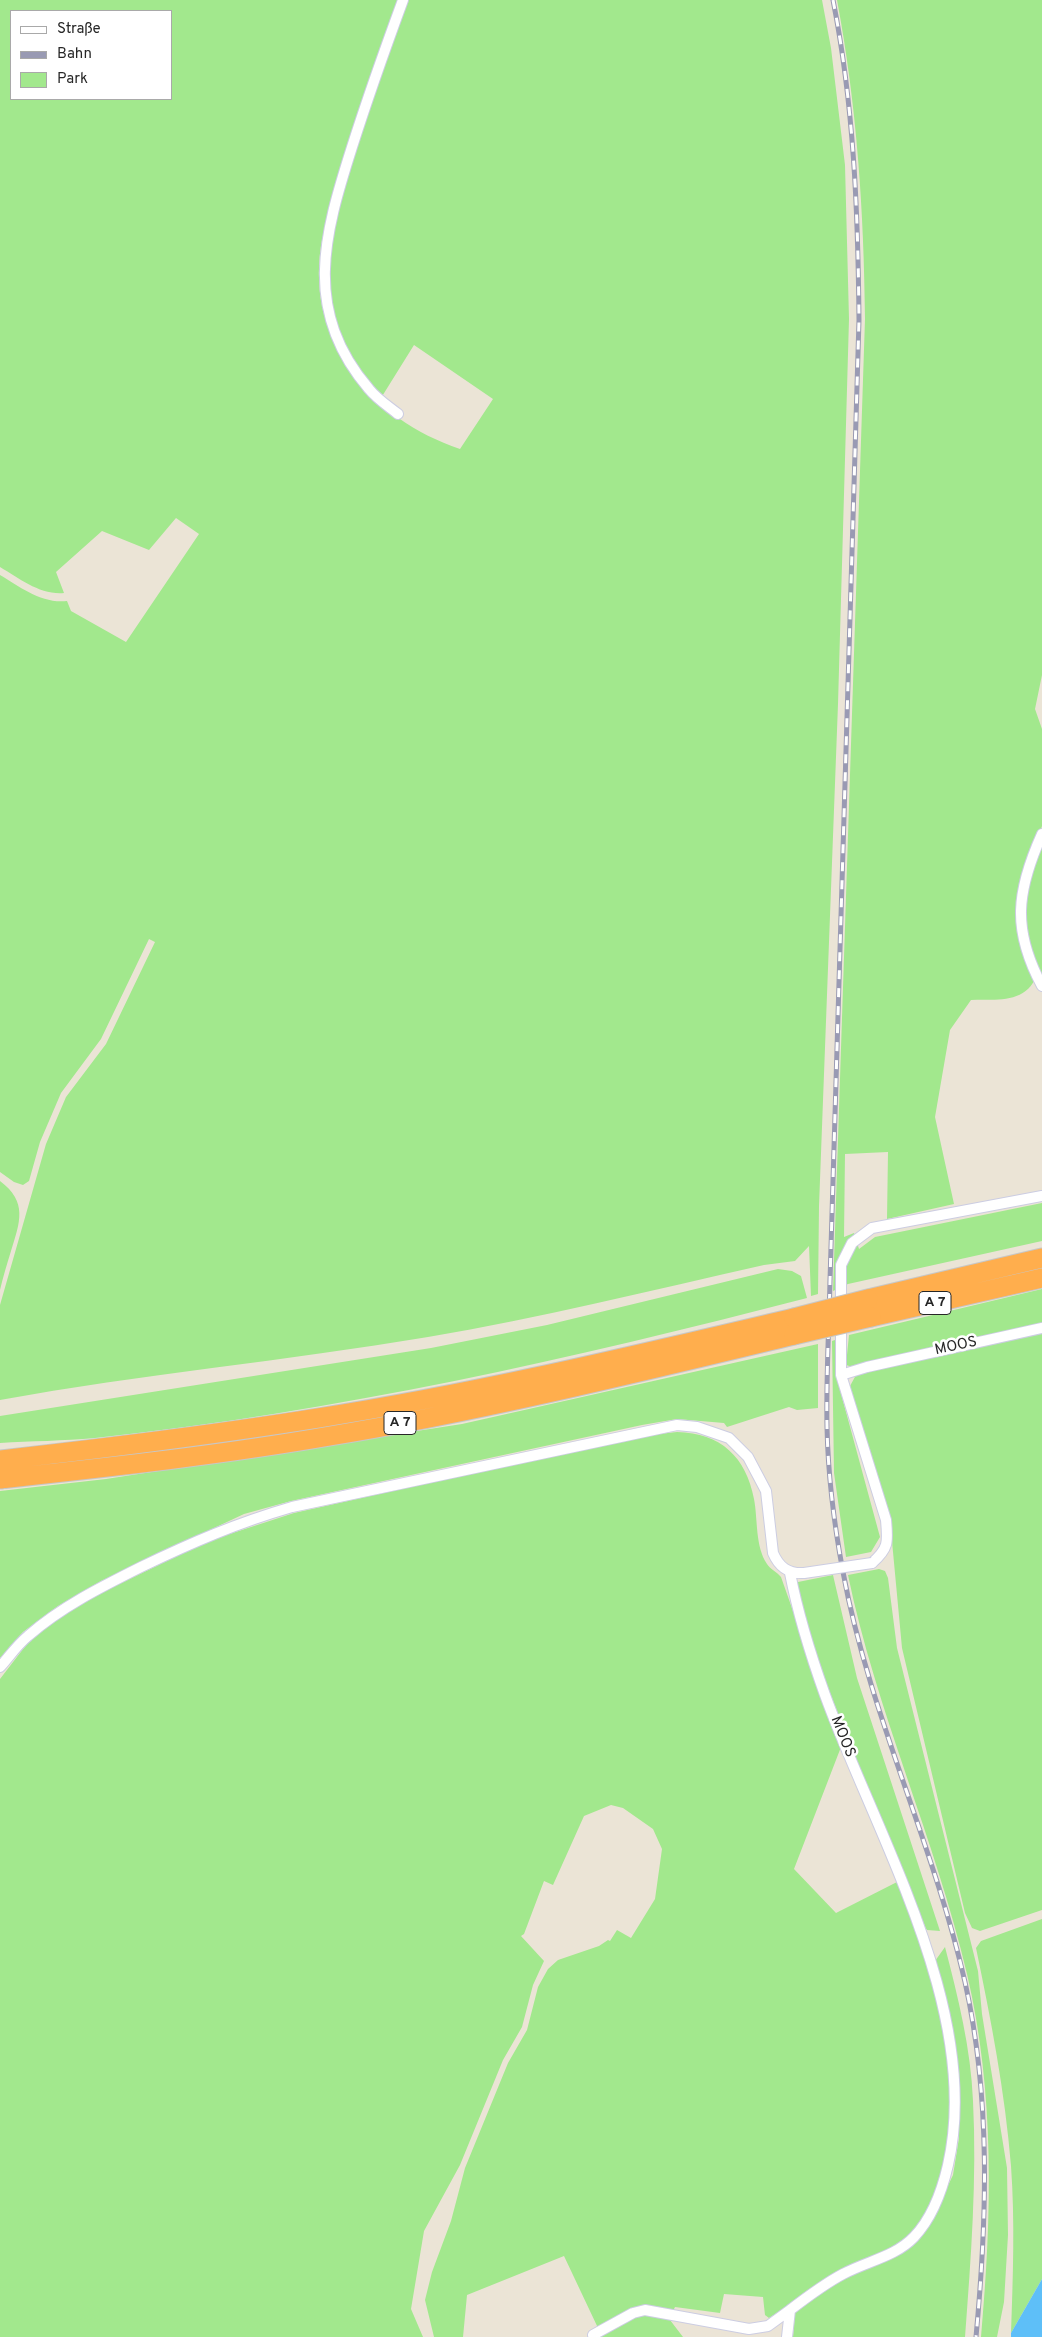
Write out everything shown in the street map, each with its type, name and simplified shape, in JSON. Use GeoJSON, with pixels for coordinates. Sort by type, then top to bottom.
{"type":"FeatureCollection","features":[{"type":"Feature","properties":{"kind":"highway","name":"A 7"},"geometry":{"type":"LineString","coordinates":[[0,1479],[101,1468],[330,1436],[528,1396],[870,1308],[1042,1258]]}},
{"type":"Feature","properties":{"kind":"highway","name":"A 7"},"geometry":{"type":"LineString","coordinates":[[870,1308],[1042,1278]]}},
{"type":"Feature","properties":{"kind":"highway","name":"A 7"},"geometry":{"type":"LineString","coordinates":[[0,1460],[98,1449],[337,1415],[794,1327]]}},
{"type":"Feature","properties":{"kind":"street"},"geometry":{"type":"LineString","coordinates":[[398,414],[370,391],[350,364],[334,332],[326,304],[324,273],[325,247],[332,212],[374,78],[403,0]]}},
{"type":"Feature","properties":{"kind":"street"},"geometry":{"type":"LineString","coordinates":[[1042,834],[1021,896],[1020,921],[1024,943],[1042,986]]}},
{"type":"Feature","properties":{"kind":"street"},"geometry":{"type":"LineString","coordinates":[[0,1667],[26,1637],[61,1611],[105,1585],[189,1544],[249,1520],[292,1507],[677,1425],[697,1427],[729,1438],[748,1457],[766,1491],[772,1553],[776,1562],[790,1573],[804,1573],[872,1563],[882,1554],[888,1542],[886,1520],[842,1375],[841,1265],[852,1244],[872,1228],[1042,1196]]}},
{"type":"Feature","properties":{"kind":"street","name":"MOOS"},"geometry":{"type":"LineString","coordinates":[[842,1375],[867,1366],[1042,1328]]}},
{"type":"Feature","properties":{"kind":"street","name":"MOOS"},"geometry":{"type":"LineString","coordinates":[[594,2337],[593,2335],[633,2312],[645,2310],[750,2329],[768,2326],[843,2274],[890,2255],[913,2238],[934,2209],[946,2175],[954,2138],[953,2061],[935,1974],[908,1897],[825,1694],[790,1573]]}},
{"type":"Feature","properties":{"kind":"street"},"geometry":{"type":"LineString","coordinates":[[787,2337],[790,2310]]}},
{"type":"Feature","properties":{"kind":"green space"},"geometry":{"type":"Polygon","coordinates":[[[0,0],[399,0],[367,87],[334,192],[321,246],[319,281],[324,314],[335,345],[352,373],[373,397],[399,418],[428,436],[460,449],[493,399],[414,345],[381,398],[353,363],[337,331],[329,304],[328,248],[350,162],[406,0],[822,0],[831,48],[845,165],[849,319],[838,704],[819,1206],[818,1294],[811,1296],[809,1246],[795,1261],[764,1265],[554,1312],[428,1337],[0,1400],[0,1305],[46,1144],[66,1097],[106,1044],[155,942],[149,939],[101,1039],[61,1093],[40,1142],[29,1181],[23,1185],[14,1182],[0,1172],[0,575],[40,597],[49,600],[67,601],[71,611],[126,642],[199,534],[176,518],[149,550],[102,531],[56,572],[64,593],[38,589],[0,567],[0,0]]]}},
{"type":"Feature","properties":{"kind":"green space"},"geometry":{"type":"Polygon","coordinates":[[[837,0],[1042,0],[1042,675],[1035,709],[1042,729],[1042,826],[1017,895],[1035,979],[1023,993],[1008,999],[971,1000],[950,1030],[935,1117],[954,1204],[887,1219],[888,1152],[845,1154],[844,1237],[854,1233],[859,1249],[875,1237],[1042,1203],[1042,1241],[848,1284],[833,1291],[865,319],[858,159],[850,80],[837,0]]]}},
{"type":"Feature","properties":{"kind":"green space"},"geometry":{"type":"Polygon","coordinates":[[[1042,844],[1042,973],[1038,972],[1027,943],[1025,897],[1042,844]]]}},
{"type":"Feature","properties":{"kind":"green space"},"geometry":{"type":"Polygon","coordinates":[[[0,1181],[15,1197],[18,1205],[19,1222],[0,1290],[0,1181]]]}},
{"type":"Feature","properties":{"kind":"green space"},"geometry":{"type":"Polygon","coordinates":[[[778,1269],[792,1271],[801,1276],[807,1298],[542,1362],[453,1381],[275,1414],[95,1438],[0,1443],[0,1416],[431,1348],[547,1325],[778,1269]]]}},
{"type":"Feature","properties":{"kind":"green space"},"geometry":{"type":"Polygon","coordinates":[[[1042,1289],[1042,1324],[853,1367],[846,1365],[849,1335],[1042,1289]]]}},
{"type":"Feature","properties":{"kind":"green space"},"geometry":{"type":"Polygon","coordinates":[[[1042,1331],[1042,1910],[980,1931],[972,1928],[965,1913],[902,1648],[890,1520],[850,1386],[856,1375],[1042,1331]]]}},
{"type":"Feature","properties":{"kind":"green space"},"geometry":{"type":"Polygon","coordinates":[[[835,1340],[840,1390],[880,1537],[871,1552],[846,1557],[834,1473],[832,1341],[835,1340]]]}},
{"type":"Feature","properties":{"kind":"green space"},"geometry":{"type":"Polygon","coordinates":[[[818,1344],[818,1408],[797,1410],[789,1407],[727,1427],[724,1423],[677,1419],[642,1425],[291,1501],[244,1514],[101,1581],[58,1606],[23,1632],[0,1658],[0,1491],[106,1479],[462,1424],[818,1344]]]}},
{"type":"Feature","properties":{"kind":"green space"},"geometry":{"type":"Polygon","coordinates":[[[677,1432],[693,1433],[719,1443],[729,1450],[745,1471],[754,1499],[760,1549],[768,1566],[781,1577],[841,1747],[794,1869],[836,1913],[897,1882],[932,1979],[951,2062],[952,2138],[944,2173],[923,2221],[901,2244],[797,2300],[769,2318],[765,2315],[763,2297],[724,2294],[720,2313],[675,2307],[673,2311],[645,2307],[598,2328],[564,2256],[467,2295],[463,2337],[434,2337],[425,2300],[432,2272],[451,2221],[465,2168],[508,2063],[527,2030],[538,1987],[548,1969],[558,1960],[599,1946],[608,1940],[610,1941],[617,1930],[631,1938],[655,1899],[662,1849],[653,1829],[623,1808],[611,1805],[584,1816],[553,1885],[544,1881],[524,1934],[521,1936],[544,1961],[533,1985],[522,2027],[503,2060],[460,2165],[424,2231],[411,2309],[423,2337],[0,2337],[0,1679],[30,1640],[64,1614],[107,1590],[208,1541],[294,1513],[641,1436],[677,1432]]]}},
{"type":"Feature","properties":{"kind":"green space"},"geometry":{"type":"Polygon","coordinates":[[[879,1569],[885,1571],[888,1578],[897,1648],[978,1971],[982,2014],[1007,2168],[1008,2235],[1004,2302],[997,2337],[981,2337],[985,2292],[989,2155],[983,2064],[976,2019],[954,1923],[874,1676],[848,1575],[879,1569]]]}},
{"type":"Feature","properties":{"kind":"green space"},"geometry":{"type":"Polygon","coordinates":[[[833,1575],[857,1678],[940,1931],[927,1930],[852,1749],[812,1642],[800,1603],[798,1582],[833,1575]]]}},
{"type":"Feature","properties":{"kind":"green space"},"geometry":{"type":"Polygon","coordinates":[[[1042,1919],[1042,2279],[1011,2333],[1013,2228],[1011,2166],[997,2056],[976,1948],[981,1941],[1042,1919]]]}},
{"type":"Feature","properties":{"kind":"green space"},"geometry":{"type":"Polygon","coordinates":[[[945,1947],[967,2043],[973,2101],[974,2189],[965,2337],[793,2337],[795,2313],[820,2294],[929,2225],[953,2175],[959,2138],[956,2060],[935,1961],[945,1947]]]}},
{"type":"Feature","properties":{"kind":"green space"},"geometry":{"type":"Polygon","coordinates":[[[645,2314],[670,2320],[683,2337],[602,2337],[601,2334],[635,2316],[645,2314]]]}},
{"type":"Feature","properties":{"kind":"water"},"geometry":{"type":"Polygon","coordinates":[[[1042,2279],[1042,2337],[1011,2337],[1011,2333],[1042,2279]]]}},
{"type":"Feature","properties":{"kind":"railway"},"geometry":{"type":"LineString","coordinates":[[833,0],[846,80],[854,159],[859,320],[827,1372],[829,1463],[837,1536],[854,1624],[885,1727],[952,1930],[965,1982],[973,2026],[983,2114],[984,2159],[983,2248],[976,2337]]}}]}
